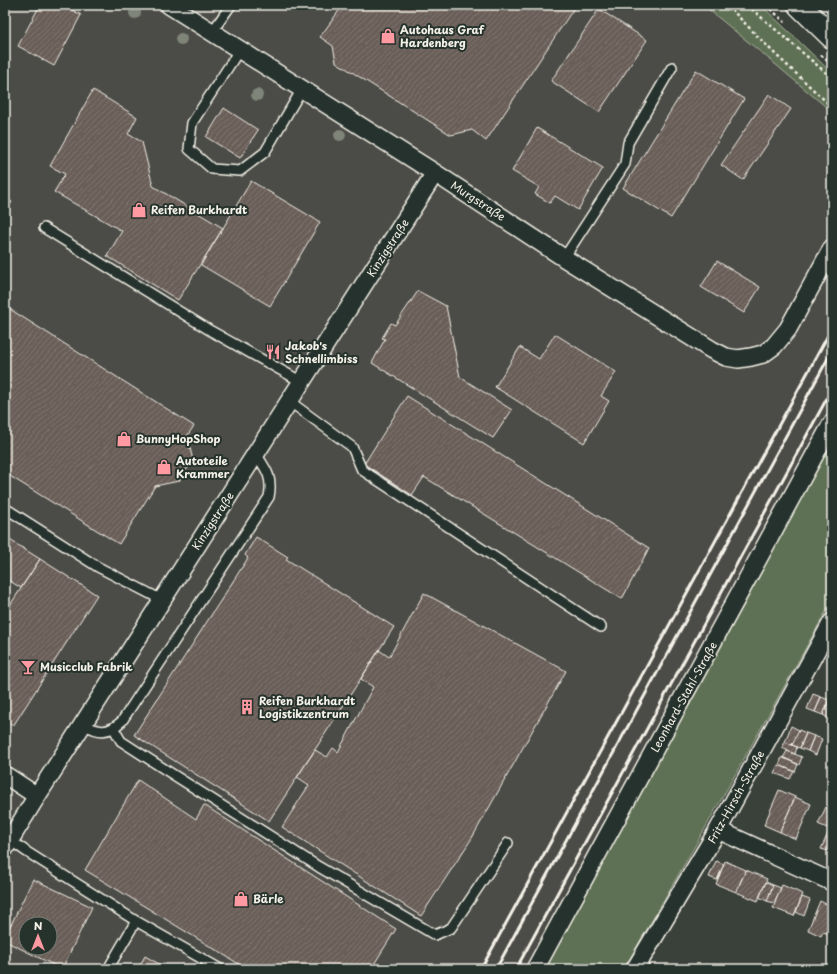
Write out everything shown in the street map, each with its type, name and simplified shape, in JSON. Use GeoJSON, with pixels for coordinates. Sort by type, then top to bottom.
{"type":"FeatureCollection","features":[{"type":"Feature","properties":{"kind":"street","name":"Murgstraße"},"geometry":{"type":"LineString","coordinates":[[169,5],[564,258],[712,350],[726,357],[738,359],[751,357],[763,354],[774,346],[788,329],[832,248]]}},
{"type":"Feature","properties":{"kind":"street"},"geometry":{"type":"LineString","coordinates":[[799,5],[832,37]]}},
{"type":"Feature","properties":{"kind":"street","name":"Kinzigstraße"},"geometry":{"type":"LineString","coordinates":[[8,844],[37,796],[435,174]]}},
{"type":"Feature","properties":{"kind":"street","name":"Leonhard-Stahl-Straße"},"geometry":{"type":"LineString","coordinates":[[534,969],[832,424]]}},
{"type":"Feature","properties":{"kind":"street","name":"Fritz-Hirsch-Straße"},"geometry":{"type":"LineString","coordinates":[[635,969],[718,830],[832,622]]}},
{"type":"Feature","properties":{"kind":"street"},"geometry":{"type":"LineString","coordinates":[[5,775],[37,796]]}},
{"type":"Feature","properties":{"kind":"street"},"geometry":{"type":"LineString","coordinates":[[718,830],[832,882]]}},
{"type":"Feature","properties":{"kind":"lane"},"geometry":{"type":"LineString","coordinates":[[212,32],[231,5]]}},
{"type":"Feature","properties":{"kind":"lane"},"geometry":{"type":"LineString","coordinates":[[240,50],[192,123],[189,149],[212,169],[240,171],[264,152],[302,89]]}},
{"type":"Feature","properties":{"kind":"lane"},"geometry":{"type":"LineString","coordinates":[[564,258],[625,164],[628,143],[672,67]]}},
{"type":"Feature","properties":{"kind":"lane"},"geometry":{"type":"LineString","coordinates":[[44,228],[211,331],[302,382]]}},
{"type":"Feature","properties":{"kind":"lane"},"geometry":{"type":"LineString","coordinates":[[289,401],[352,446],[362,470],[601,626]]}},
{"type":"Feature","properties":{"kind":"lane"},"geometry":{"type":"LineString","coordinates":[[83,724],[93,730],[103,731],[114,729],[122,721],[269,497],[272,487],[269,474],[256,454]]}},
{"type":"Feature","properties":{"kind":"lane"},"geometry":{"type":"LineString","coordinates":[[5,508],[98,567],[162,600]]}},
{"type":"Feature","properties":{"kind":"lane"},"geometry":{"type":"LineString","coordinates":[[114,729],[121,740],[175,776],[318,867],[435,935],[451,928],[508,843]]}},
{"type":"Feature","properties":{"kind":"lane"},"geometry":{"type":"LineString","coordinates":[[8,844],[27,852],[136,921],[220,969]]}},
{"type":"Feature","properties":{"kind":"lane"},"geometry":{"type":"LineString","coordinates":[[108,969],[136,921]]}},
{"type":"Feature","properties":{"kind":"path"},"geometry":{"type":"LineString","coordinates":[[727,5],[775,54],[832,107]]}},
{"type":"Feature","properties":{"kind":"path"},"geometry":{"type":"LineString","coordinates":[[747,5],[832,78]]}},
{"type":"Feature","properties":{"kind":"shaded area"},"geometry":{"type":"Polygon","coordinates":[[[5,5],[703,5],[832,112],[832,409],[528,969],[5,969],[5,830],[9,823],[11,754],[5,750],[5,5]]]}},
{"type":"Feature","properties":{"kind":"green space"},"geometry":{"type":"Polygon","coordinates":[[[703,5],[761,5],[832,73],[832,112],[769,59],[703,5]]]}},
{"type":"Feature","properties":{"kind":"green space"},"geometry":{"type":"Polygon","coordinates":[[[832,439],[832,601],[707,825],[624,969],[540,969],[832,439]]]}},
{"type":"Feature","properties":{"kind":"building"},"geometry":{"type":"Polygon","coordinates":[[[40,5],[63,5],[81,15],[54,66],[18,46],[40,5]]]}},
{"type":"Feature","properties":{"kind":"building"},"geometry":{"type":"Polygon","coordinates":[[[343,5],[576,5],[486,141],[472,130],[451,135],[336,62],[333,46],[320,37],[343,5]]]}},
{"type":"Feature","properties":{"kind":"building"},"geometry":{"type":"Polygon","coordinates":[[[599,9],[647,40],[599,112],[551,81],[599,9]]]}},
{"type":"Feature","properties":{"kind":"building"},"geometry":{"type":"Polygon","coordinates":[[[696,70],[744,99],[671,218],[623,188],[696,70]]]}},
{"type":"Feature","properties":{"kind":"building","name":"Reifen Burkhardt"},"geometry":{"type":"Polygon","coordinates":[[[93,90],[137,117],[128,134],[142,142],[153,186],[223,228],[178,300],[107,256],[122,231],[54,192],[65,174],[50,166],[93,90]]]}},
{"type":"Feature","properties":{"kind":"building"},"geometry":{"type":"Polygon","coordinates":[[[769,94],[791,109],[743,180],[721,165],[769,94]]]}},
{"type":"Feature","properties":{"kind":"building"},"geometry":{"type":"Polygon","coordinates":[[[224,108],[258,130],[240,158],[206,137],[224,108]]]}},
{"type":"Feature","properties":{"kind":"building"},"geometry":{"type":"Polygon","coordinates":[[[537,128],[603,168],[578,210],[555,196],[550,203],[535,194],[539,187],[512,171],[537,128]]]}},
{"type":"Feature","properties":{"kind":"building"},"geometry":{"type":"Polygon","coordinates":[[[251,181],[320,222],[270,306],[201,265],[251,181]]]}},
{"type":"Feature","properties":{"kind":"building"},"geometry":{"type":"Polygon","coordinates":[[[5,198],[12,202],[5,212],[5,198]]]}},
{"type":"Feature","properties":{"kind":"building"},"geometry":{"type":"Polygon","coordinates":[[[717,261],[760,287],[744,313],[701,287],[717,261]]]}},
{"type":"Feature","properties":{"kind":"building"},"geometry":{"type":"Polygon","coordinates":[[[418,291],[446,306],[460,377],[512,410],[493,438],[372,363],[385,339],[382,338],[391,323],[395,325],[418,291]]]}},
{"type":"Feature","properties":{"kind":"building"},"geometry":{"type":"Polygon","coordinates":[[[5,306],[194,426],[187,436],[193,460],[179,481],[155,486],[119,544],[5,473],[5,306]]]}},
{"type":"Feature","properties":{"kind":"building"},"geometry":{"type":"Polygon","coordinates":[[[555,334],[616,372],[601,396],[609,401],[584,443],[495,387],[520,347],[539,359],[555,334]]]}},
{"type":"Feature","properties":{"kind":"building"},"geometry":{"type":"Polygon","coordinates":[[[407,396],[649,548],[622,599],[424,477],[412,495],[364,464],[407,396]]]}},
{"type":"Feature","properties":{"kind":"building"},"geometry":{"type":"Polygon","coordinates":[[[5,537],[40,559],[21,588],[5,578],[5,537]]]}},
{"type":"Feature","properties":{"kind":"building","name":"Reifen Burkhardt Logistikzentrum"},"geometry":{"type":"Polygon","coordinates":[[[256,537],[288,557],[286,559],[394,627],[269,821],[134,735],[248,558],[245,555],[256,537]]]}},
{"type":"Feature","properties":{"kind":"building","name":"Musicclub Fabrik"},"geometry":{"type":"Polygon","coordinates":[[[40,559],[97,595],[13,726],[5,721],[5,613],[40,559]]]}},
{"type":"Feature","properties":{"kind":"building"},"geometry":{"type":"Polygon","coordinates":[[[424,593],[566,671],[472,838],[421,916],[282,827],[309,785],[297,777],[315,750],[327,757],[333,748],[338,752],[373,687],[361,679],[379,650],[389,657],[424,593]]]}},
{"type":"Feature","properties":{"kind":"building"},"geometry":{"type":"Polygon","coordinates":[[[813,694],[821,697],[815,712],[807,709],[813,694]]]}},
{"type":"Feature","properties":{"kind":"building"},"geometry":{"type":"Polygon","coordinates":[[[821,697],[829,700],[823,715],[815,712],[821,697]]]}},
{"type":"Feature","properties":{"kind":"building"},"geometry":{"type":"Polygon","coordinates":[[[829,700],[832,701],[832,714],[830,719],[823,715],[829,700]]]}},
{"type":"Feature","properties":{"kind":"building"},"geometry":{"type":"Polygon","coordinates":[[[791,726],[799,730],[792,745],[785,742],[791,726]]]}},
{"type":"Feature","properties":{"kind":"building"},"geometry":{"type":"Polygon","coordinates":[[[799,730],[806,733],[800,748],[792,745],[799,730]]]}},
{"type":"Feature","properties":{"kind":"building"},"geometry":{"type":"Polygon","coordinates":[[[806,733],[814,736],[808,751],[800,748],[806,733]]]}},
{"type":"Feature","properties":{"kind":"building"},"geometry":{"type":"Polygon","coordinates":[[[814,736],[822,739],[816,755],[808,751],[814,736]]]}},
{"type":"Feature","properties":{"kind":"building"},"geometry":{"type":"Polygon","coordinates":[[[785,742],[797,747],[795,754],[782,748],[785,742]]]}},
{"type":"Feature","properties":{"kind":"building"},"geometry":{"type":"Polygon","coordinates":[[[787,751],[802,757],[799,765],[783,758],[787,751]]]}},
{"type":"Feature","properties":{"kind":"building"},"geometry":{"type":"Polygon","coordinates":[[[782,757],[798,764],[795,772],[779,765],[782,757]]]}},
{"type":"Feature","properties":{"kind":"building"},"geometry":{"type":"Polygon","coordinates":[[[778,765],[794,771],[790,779],[774,773],[778,765]]]}},
{"type":"Feature","properties":{"kind":"building","name":"Bärle"},"geometry":{"type":"Polygon","coordinates":[[[138,780],[196,819],[204,805],[396,929],[371,969],[247,969],[85,870],[138,780]]]}},
{"type":"Feature","properties":{"kind":"building"},"geometry":{"type":"Polygon","coordinates":[[[779,790],[795,797],[780,832],[764,825],[779,790]]]}},
{"type":"Feature","properties":{"kind":"building"},"geometry":{"type":"Polygon","coordinates":[[[795,797],[811,804],[796,839],[780,832],[795,797]]]}},
{"type":"Feature","properties":{"kind":"building"},"geometry":{"type":"Polygon","coordinates":[[[826,807],[832,810],[832,816],[827,828],[818,824],[826,807]]]}},
{"type":"Feature","properties":{"kind":"building"},"geometry":{"type":"Polygon","coordinates":[[[832,824],[832,852],[821,849],[832,824]]]}},
{"type":"Feature","properties":{"kind":"building"},"geometry":{"type":"Polygon","coordinates":[[[716,861],[724,864],[717,880],[709,877],[716,861]]]}},
{"type":"Feature","properties":{"kind":"building"},"geometry":{"type":"Polygon","coordinates":[[[725,861],[746,870],[736,892],[716,884],[725,861]]]}},
{"type":"Feature","properties":{"kind":"building"},"geometry":{"type":"Polygon","coordinates":[[[746,870],[767,879],[758,901],[736,892],[746,870]]]}},
{"type":"Feature","properties":{"kind":"building"},"geometry":{"type":"Polygon","coordinates":[[[33,879],[92,907],[62,969],[36,956],[58,956],[58,916],[18,916],[18,947],[5,941],[5,937],[33,879]]]}},
{"type":"Feature","properties":{"kind":"building"},"geometry":{"type":"Polygon","coordinates":[[[766,882],[773,885],[767,901],[759,897],[766,882]]]}},
{"type":"Feature","properties":{"kind":"building"},"geometry":{"type":"Polygon","coordinates":[[[773,885],[781,888],[774,903],[767,901],[773,885]]]}},
{"type":"Feature","properties":{"kind":"building"},"geometry":{"type":"Polygon","coordinates":[[[782,885],[803,894],[794,916],[773,908],[782,885]]]}},
{"type":"Feature","properties":{"kind":"building"},"geometry":{"type":"Polygon","coordinates":[[[802,897],[810,900],[804,916],[796,912],[802,897]]]}},
{"type":"Feature","properties":{"kind":"building"},"geometry":{"type":"Polygon","coordinates":[[[820,901],[832,907],[832,935],[823,932],[821,936],[808,930],[820,901]]]}},
{"type":"Feature","properties":{"kind":"building"},"geometry":{"type":"Polygon","coordinates":[[[145,956],[168,969],[138,969],[145,956]]]}},
{"type":"Feature","properties":{"kind":"railway"},"geometry":{"type":"LineString","coordinates":[[481,969],[832,328]]}},
{"type":"Feature","properties":{"kind":"railway"},"geometry":{"type":"LineString","coordinates":[[496,969],[832,351]]}},
{"type":"Feature","properties":{"kind":"railway"},"geometry":{"type":"LineString","coordinates":[[516,969],[832,389]]}},
{"type":"Feature","properties":{"kind":"place","name":"Autohaus Graf Hardenberg"},"geometry":{"type":"Point","coordinates":[388,36]}},
{"type":"Feature","properties":{"kind":"place","name":"Reifen Burkhardt"},"geometry":{"type":"Point","coordinates":[139,210]}},
{"type":"Feature","properties":{"kind":"place","name":"Jakob's Schnellimbiss"},"geometry":{"type":"Point","coordinates":[273,352]}},
{"type":"Feature","properties":{"kind":"place","name":"BunnyHopShop"},"geometry":{"type":"Point","coordinates":[124,439]}},
{"type":"Feature","properties":{"kind":"place","name":"Autoteile Krammer"},"geometry":{"type":"Point","coordinates":[164,467]}},
{"type":"Feature","properties":{"kind":"place","name":"Musicclub Fabrik"},"geometry":{"type":"Point","coordinates":[28,667]}},
{"type":"Feature","properties":{"kind":"place","name":"Reifen Burkhardt Logistikzentrum"},"geometry":{"type":"Point","coordinates":[247,707]}},
{"type":"Feature","properties":{"kind":"place","name":"Bärle"},"geometry":{"type":"Point","coordinates":[241,899]}}]}
